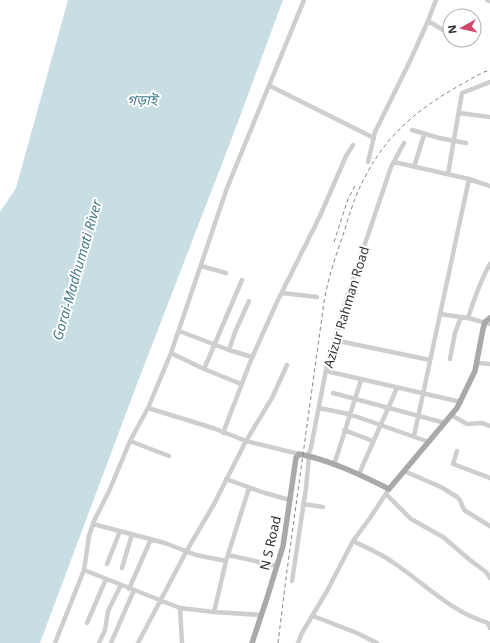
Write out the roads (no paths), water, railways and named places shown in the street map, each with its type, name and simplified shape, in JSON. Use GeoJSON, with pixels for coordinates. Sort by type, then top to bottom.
{"type":"FeatureCollection","features":[{"type":"Feature","properties":{"kind":"main road"},"geometry":{"type":"LineString","coordinates":[[299,454],[359,474],[387,491],[461,402],[473,377],[488,321]]}},
{"type":"Feature","properties":{"kind":"main road","name":"N S Road"},"geometry":{"type":"LineString","coordinates":[[252,643],[283,546],[296,458],[299,454]]}},
{"type":"Feature","properties":{"kind":"street"},"geometry":{"type":"LineString","coordinates":[[55,643],[84,570],[89,536],[93,524],[110,489],[130,441],[148,408],[171,353],[227,188],[304,0]]}},
{"type":"Feature","properties":{"kind":"street"},"geometry":{"type":"LineString","coordinates":[[368,162],[375,132],[428,21],[436,0]]}},
{"type":"Feature","properties":{"kind":"street"},"geometry":{"type":"LineString","coordinates":[[428,21],[442,29]]}},
{"type":"Feature","properties":{"kind":"street"},"geometry":{"type":"LineString","coordinates":[[448,174],[464,92],[490,82]]}},
{"type":"Feature","properties":{"kind":"street"},"geometry":{"type":"LineString","coordinates":[[270,86],[374,138]]}},
{"type":"Feature","properties":{"kind":"street"},"geometry":{"type":"LineString","coordinates":[[459,114],[490,117]]}},
{"type":"Feature","properties":{"kind":"street"},"geometry":{"type":"LineString","coordinates":[[412,130],[424,135],[454,142],[466,143]]}},
{"type":"Feature","properties":{"kind":"street"},"geometry":{"type":"LineString","coordinates":[[414,167],[424,135]]}},
{"type":"Feature","properties":{"kind":"street","name":"Azizur Rahman Road"},"geometry":{"type":"LineString","coordinates":[[292,581],[308,470],[308,456],[334,340],[391,167],[404,143]]}},
{"type":"Feature","properties":{"kind":"street"},"geometry":{"type":"LineString","coordinates":[[223,433],[252,357],[308,238],[320,216],[346,156],[353,145]]}},
{"type":"Feature","properties":{"kind":"street"},"geometry":{"type":"LineString","coordinates":[[394,162],[469,179],[490,186]]}},
{"type":"Feature","properties":{"kind":"street"},"geometry":{"type":"LineString","coordinates":[[414,436],[469,179]]}},
{"type":"Feature","properties":{"kind":"street"},"geometry":{"type":"LineString","coordinates":[[468,318],[490,264]]}},
{"type":"Feature","properties":{"kind":"street"},"geometry":{"type":"LineString","coordinates":[[201,266],[226,273]]}},
{"type":"Feature","properties":{"kind":"street"},"geometry":{"type":"LineString","coordinates":[[204,369],[242,280]]}},
{"type":"Feature","properties":{"kind":"street"},"geometry":{"type":"LineString","coordinates":[[282,292],[317,298]]}},
{"type":"Feature","properties":{"kind":"street"},"geometry":{"type":"LineString","coordinates":[[229,350],[235,332],[249,301]]}},
{"type":"Feature","properties":{"kind":"street"},"geometry":{"type":"LineString","coordinates":[[440,314],[488,321]]}},
{"type":"Feature","properties":{"kind":"street"},"geometry":{"type":"LineString","coordinates":[[450,359],[461,317]]}},
{"type":"Feature","properties":{"kind":"street"},"geometry":{"type":"LineString","coordinates":[[179,331],[252,357]]}},
{"type":"Feature","properties":{"kind":"street"},"geometry":{"type":"LineString","coordinates":[[334,340],[430,360]]}},
{"type":"Feature","properties":{"kind":"street"},"geometry":{"type":"LineString","coordinates":[[171,353],[204,369],[242,384]]}},
{"type":"Feature","properties":{"kind":"street"},"geometry":{"type":"LineString","coordinates":[[477,363],[490,364]]}},
{"type":"Feature","properties":{"kind":"street"},"geometry":{"type":"LineString","coordinates":[[138,643],[246,442],[272,398],[287,365]]}},
{"type":"Feature","properties":{"kind":"street"},"geometry":{"type":"LineString","coordinates":[[326,372],[461,402]]}},
{"type":"Feature","properties":{"kind":"street"},"geometry":{"type":"LineString","coordinates":[[334,465],[361,380]]}},
{"type":"Feature","properties":{"kind":"street"},"geometry":{"type":"LineString","coordinates":[[359,474],[397,388]]}},
{"type":"Feature","properties":{"kind":"street"},"geometry":{"type":"LineString","coordinates":[[333,393],[445,423]]}},
{"type":"Feature","properties":{"kind":"street"},"geometry":{"type":"LineString","coordinates":[[148,408],[213,428],[246,442],[299,454]]}},
{"type":"Feature","properties":{"kind":"street"},"geometry":{"type":"LineString","coordinates":[[319,408],[349,414],[428,442]]}},
{"type":"Feature","properties":{"kind":"street"},"geometry":{"type":"LineString","coordinates":[[451,415],[467,424],[482,423],[490,426]]}},
{"type":"Feature","properties":{"kind":"street"},"geometry":{"type":"LineString","coordinates":[[344,430],[373,441]]}},
{"type":"Feature","properties":{"kind":"street"},"geometry":{"type":"LineString","coordinates":[[130,441],[169,456]]}},
{"type":"Feature","properties":{"kind":"street"},"geometry":{"type":"LineString","coordinates":[[457,451],[452,464],[490,478]]}},
{"type":"Feature","properties":{"kind":"street"},"geometry":{"type":"LineString","coordinates":[[404,471],[457,497],[460,500],[464,510],[490,526]]}},
{"type":"Feature","properties":{"kind":"street"},"geometry":{"type":"LineString","coordinates":[[226,479],[249,488],[290,500]]}},
{"type":"Feature","properties":{"kind":"street"},"geometry":{"type":"LineString","coordinates":[[214,612],[226,561],[249,488]]}},
{"type":"Feature","properties":{"kind":"street"},"geometry":{"type":"LineString","coordinates":[[298,643],[353,541],[387,491],[411,519],[440,535],[486,572],[490,578]]}},
{"type":"Feature","properties":{"kind":"street"},"geometry":{"type":"LineString","coordinates":[[303,504],[323,507]]}},
{"type":"Feature","properties":{"kind":"street"},"geometry":{"type":"LineString","coordinates":[[93,524],[165,543],[186,552],[226,561]]}},
{"type":"Feature","properties":{"kind":"street"},"geometry":{"type":"LineString","coordinates":[[107,564],[120,531]]}},
{"type":"Feature","properties":{"kind":"street"},"geometry":{"type":"LineString","coordinates":[[122,568],[132,534]]}},
{"type":"Feature","properties":{"kind":"street"},"geometry":{"type":"LineString","coordinates":[[111,643],[151,539]]}},
{"type":"Feature","properties":{"kind":"street"},"geometry":{"type":"LineString","coordinates":[[353,541],[393,562],[452,607],[488,623],[490,628]]}},
{"type":"Feature","properties":{"kind":"street"},"geometry":{"type":"LineString","coordinates":[[228,555],[277,566]]}},
{"type":"Feature","properties":{"kind":"street"},"geometry":{"type":"LineString","coordinates":[[84,570],[180,608],[214,612],[262,614]]}},
{"type":"Feature","properties":{"kind":"street"},"geometry":{"type":"LineString","coordinates":[[87,623],[106,579]]}},
{"type":"Feature","properties":{"kind":"street"},"geometry":{"type":"LineString","coordinates":[[99,643],[105,630],[105,620],[108,611],[121,585]]}},
{"type":"Feature","properties":{"kind":"street"},"geometry":{"type":"LineString","coordinates":[[180,608],[182,643]]}},
{"type":"Feature","properties":{"kind":"street"},"geometry":{"type":"LineString","coordinates":[[313,616],[357,632],[377,643]]}},
{"type":"Feature","properties":{"kind":"water","name":"গড়াই"},"geometry":{"type":"Polygon","coordinates":[[[68,0],[283,0],[40,643],[0,643],[0,212],[16,188],[68,0]]]}},
{"type":"Feature","properties":{"kind":"railway"},"geometry":{"type":"LineString","coordinates":[[278,643],[324,302],[332,267],[353,204],[361,184],[376,158],[401,128],[431,103],[465,82],[490,70]]}},
{"type":"Feature","properties":{"kind":"railway"},"geometry":{"type":"LineString","coordinates":[[334,242],[348,199],[356,184]]}},
{"type":"Feature","properties":{"kind":"water label","name":"Gorai-Madhumati River"},"geometry":{"type":"Point","coordinates":[77,270]}}]}
